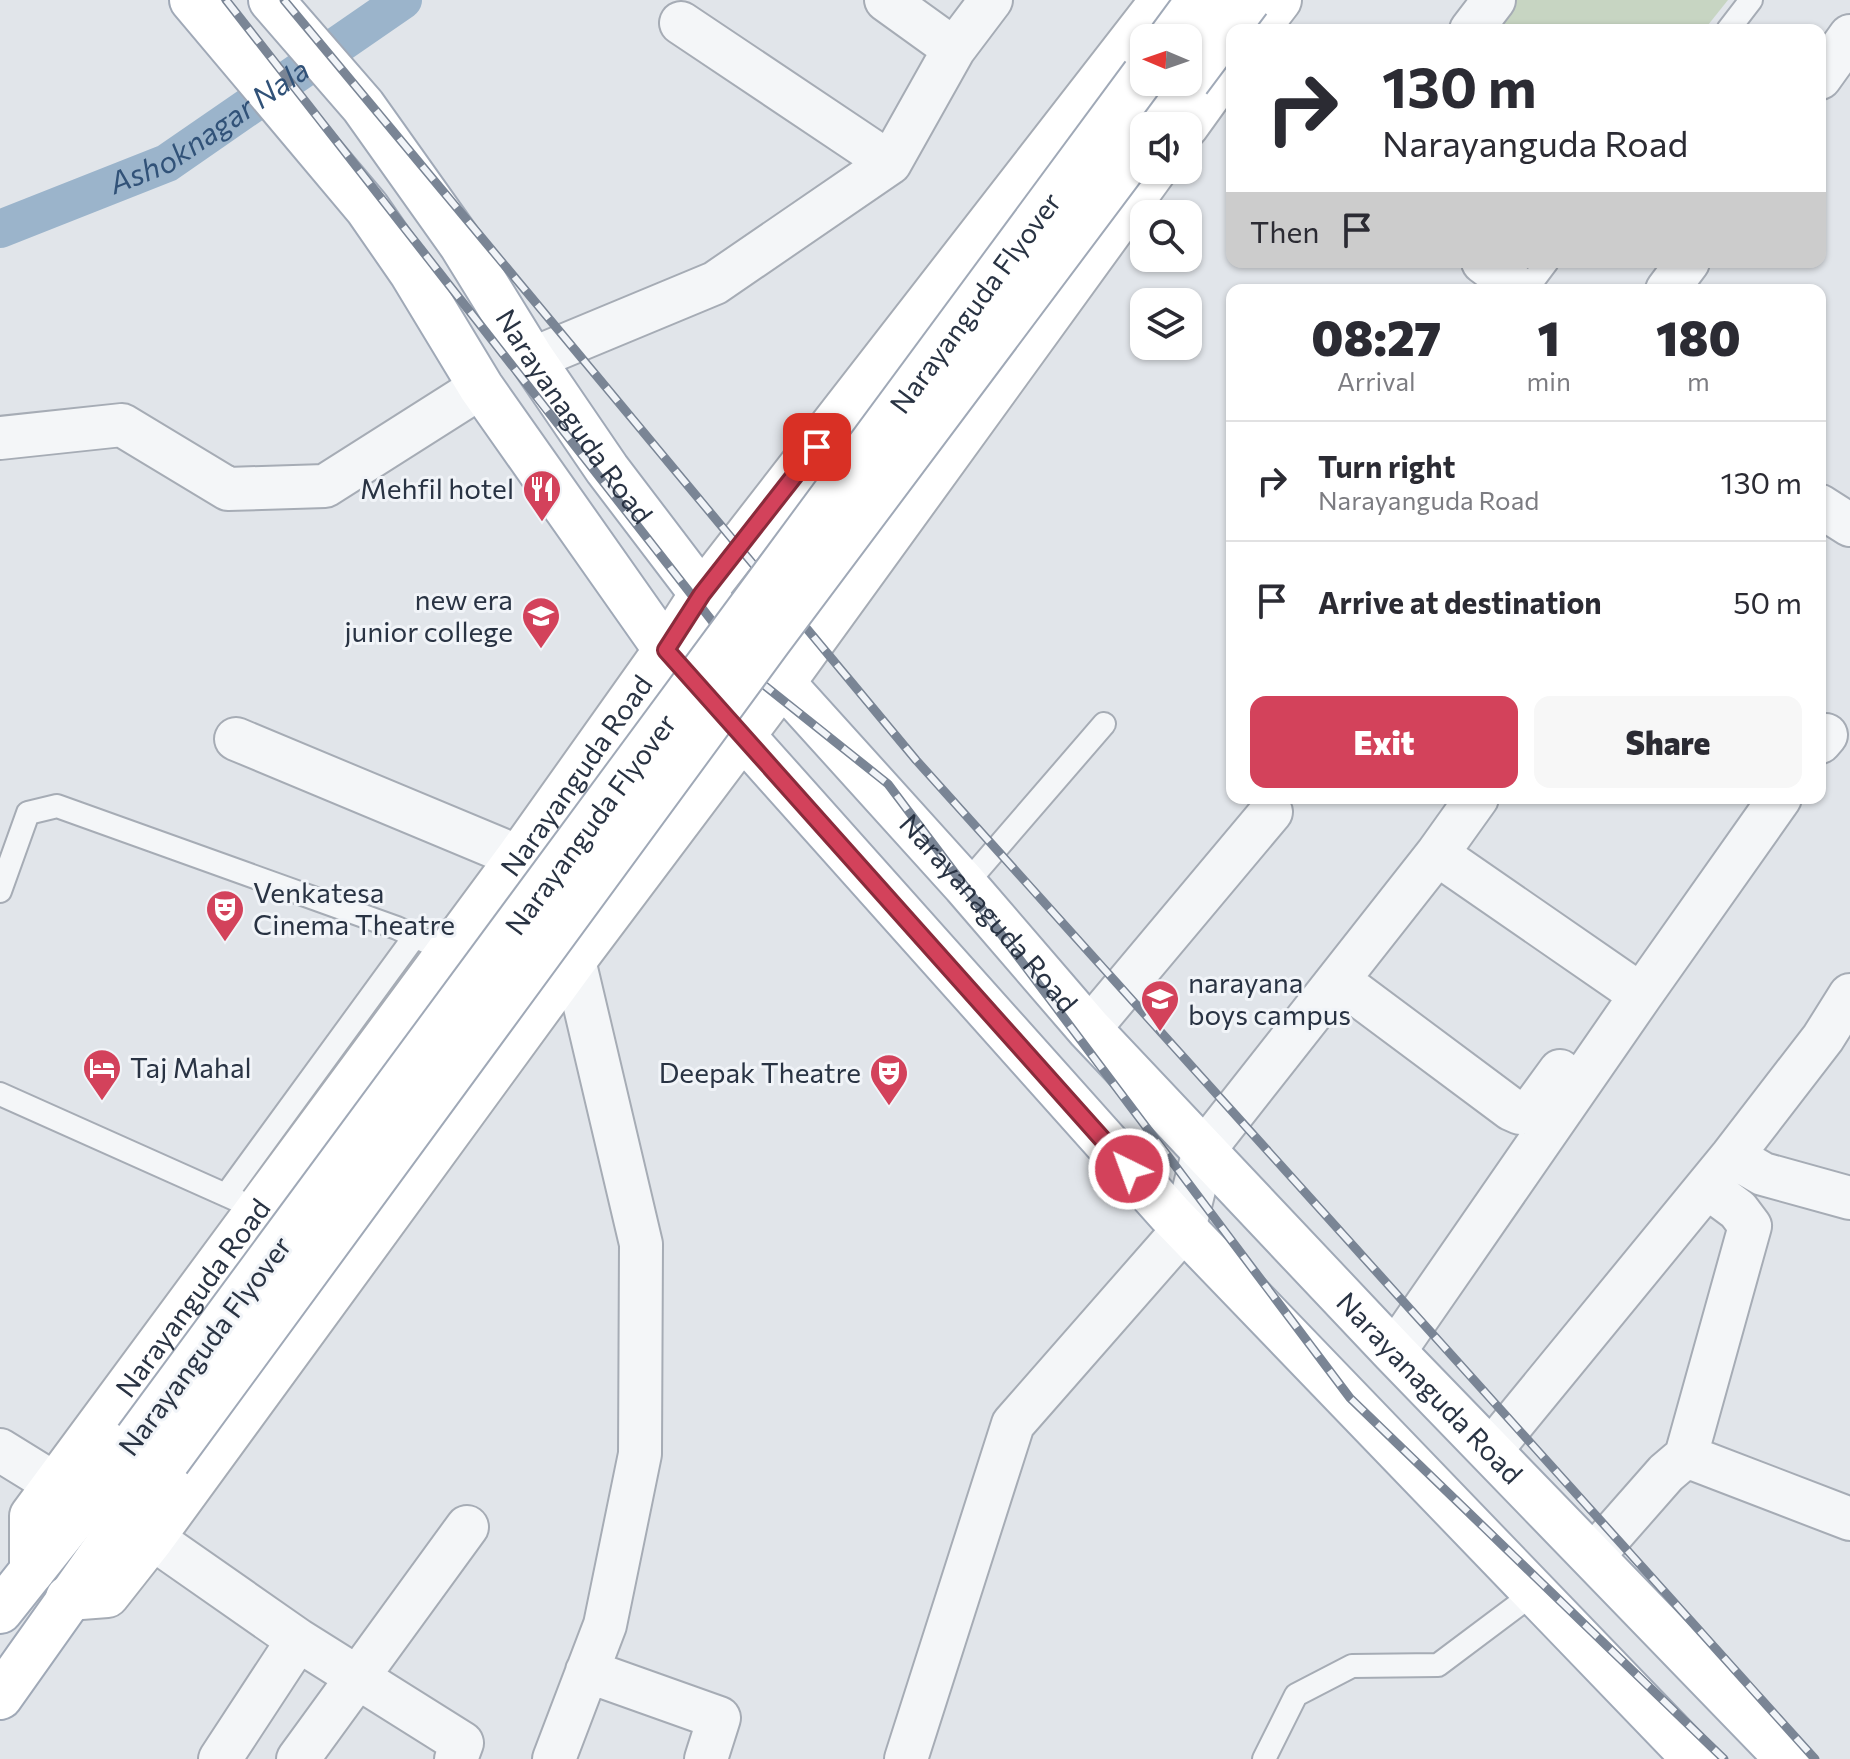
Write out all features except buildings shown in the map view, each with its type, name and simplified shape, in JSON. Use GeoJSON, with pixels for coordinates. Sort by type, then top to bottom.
{"type":"FeatureCollection","features":[{"type":"Feature","properties":{"kind":"main road","name":"Narayanaguda Road"},"geometry":{"type":"LineString","coordinates":[[192,0],[367,208],[412,273],[481,387],[666,650],[1184,1229],[1695,1759]]}},
{"type":"Feature","properties":{"kind":"main road","name":"Narayanaguda Road"},"geometry":{"type":"LineString","coordinates":[[271,0],[363,106],[461,244],[532,359],[607,469],[702,594],[965,885],[1089,1029],[1394,1352],[1788,1759]]}},
{"type":"Feature","properties":{"kind":"main road"},"geometry":{"type":"LineString","coordinates":[[1168,21],[1199,0]]}},
{"type":"Feature","properties":{"kind":"main road"},"geometry":{"type":"LineString","coordinates":[[1237,24],[1248,0]]}},
{"type":"Feature","properties":{"kind":"main road"},"geometry":{"type":"LineString","coordinates":[[1261,24],[1279,0]]}},
{"type":"Feature","properties":{"kind":"main road","name":"Narayanguda Road"},"geometry":{"type":"LineString","coordinates":[[32,1571],[32,1516],[243,1202],[432,944],[519,857],[666,650],[702,594],[990,227],[1168,21]]}},
{"type":"Feature","properties":{"kind":"main road"},"geometry":{"type":"LineString","coordinates":[[1193,112],[1226,47]]}},
{"type":"Feature","properties":{"kind":"main road"},"geometry":{"type":"LineString","coordinates":[[1170,112],[1213,75]]}},
{"type":"Feature","properties":{"kind":"main road","name":"Narayanguda Flyover"},"geometry":{"type":"LineString","coordinates":[[0,1697],[68,1598],[153,1450],[1130,94]]}},
{"type":"Feature","properties":{"kind":"main road","name":"Narayanguda Flyover"},"geometry":{"type":"LineString","coordinates":[[0,1611],[32,1571],[153,1450],[769,640],[1130,158]]}},
{"type":"Feature","properties":{"kind":"main road"},"geometry":{"type":"LineString","coordinates":[[68,1598],[107,1595],[152,1538],[574,960],[783,682],[1144,184]]}},
{"type":"Feature","properties":{"kind":"street"},"geometry":{"type":"LineString","coordinates":[[886,0],[954,49]]}},
{"type":"Feature","properties":{"kind":"street"},"geometry":{"type":"LineString","coordinates":[[532,359],[715,283],[890,163],[954,49],[991,0]]}},
{"type":"Feature","properties":{"kind":"street"},"geometry":{"type":"LineString","coordinates":[[1476,24],[1494,0]]}},
{"type":"Feature","properties":{"kind":"street"},"geometry":{"type":"LineString","coordinates":[[1168,21],[1213,75]]}},
{"type":"Feature","properties":{"kind":"street"},"geometry":{"type":"LineString","coordinates":[[681,23],[890,163]]}},
{"type":"Feature","properties":{"kind":"street"},"geometry":{"type":"LineString","coordinates":[[1826,70],[1850,36]]}},
{"type":"Feature","properties":{"kind":"street"},"geometry":{"type":"LineString","coordinates":[[1492,268],[1514,284]]}},
{"type":"Feature","properties":{"kind":"street"},"geometry":{"type":"LineString","coordinates":[[0,438],[122,425],[228,489],[325,486],[481,387]]}},
{"type":"Feature","properties":{"kind":"street"},"geometry":{"type":"LineString","coordinates":[[1826,510],[1850,525]]}},
{"type":"Feature","properties":{"kind":"street"},"geometry":{"type":"LineString","coordinates":[[236,739],[519,857]]}},
{"type":"Feature","properties":{"kind":"street"},"geometry":{"type":"LineString","coordinates":[[906,1759],[1013,1424],[1184,1229],[1204,1150],[1437,854],[1473,804]]}},
{"type":"Feature","properties":{"kind":"street"},"geometry":{"type":"LineString","coordinates":[[1338,980],[1511,1109],[1520,1113],[1530,1112],[1632,989],[1775,804]]}},
{"type":"Feature","properties":{"kind":"street"},"geometry":{"type":"LineString","coordinates":[[1089,1029],[1271,812]]}},
{"type":"Feature","properties":{"kind":"street"},"geometry":{"type":"LineString","coordinates":[[1437,854],[1632,989]]}},
{"type":"Feature","properties":{"kind":"street"},"geometry":{"type":"LineString","coordinates":[[554,1759],[605,1625],[640,1454],[641,1244],[574,960]]}},
{"type":"Feature","properties":{"kind":"street"},"geometry":{"type":"LineString","coordinates":[[1394,1352],[1632,989]]}},
{"type":"Feature","properties":{"kind":"street"},"geometry":{"type":"LineString","coordinates":[[1491,1450],[1719,1172],[1837,1040],[1850,995]]}},
{"type":"Feature","properties":{"kind":"street"},"geometry":{"type":"LineString","coordinates":[[1719,1172],[1763,1174],[1850,1198]]}},
{"type":"Feature","properties":{"kind":"street"},"geometry":{"type":"LineString","coordinates":[[1593,1556],[1666,1473],[1686,1456],[1750,1226],[1738,1210],[1719,1172]]}},
{"type":"Feature","properties":{"kind":"street"},"geometry":{"type":"LineString","coordinates":[[0,1450],[55,1484]]}},
{"type":"Feature","properties":{"kind":"street"},"geometry":{"type":"LineString","coordinates":[[1686,1456],[1850,1519]]}},
{"type":"Feature","properties":{"kind":"street"},"geometry":{"type":"LineString","coordinates":[[298,1759],[467,1527]]}},
{"type":"Feature","properties":{"kind":"street"},"geometry":{"type":"LineString","coordinates":[[152,1538],[298,1640],[462,1743],[456,1759]]}},
{"type":"Feature","properties":{"kind":"street"},"geometry":{"type":"LineString","coordinates":[[220,1759],[298,1640]]}},
{"type":"Feature","properties":{"kind":"street"},"geometry":{"type":"LineString","coordinates":[[587,1671],[719,1718],[706,1759]]}},
{"type":"Feature","properties":{"kind":"lane"},"geometry":{"type":"LineString","coordinates":[[1733,24],[1751,0]]}},
{"type":"Feature","properties":{"kind":"lane"},"geometry":{"type":"LineString","coordinates":[[1528,284],[1542,268]]}},
{"type":"Feature","properties":{"kind":"lane"},"geometry":{"type":"LineString","coordinates":[[965,885],[1104,724]]}},
{"type":"Feature","properties":{"kind":"lane"},"geometry":{"type":"LineString","coordinates":[[0,891],[28,813],[57,806],[432,944]]}},
{"type":"Feature","properties":{"kind":"lane"},"geometry":{"type":"LineString","coordinates":[[0,1094],[243,1202]]}},
{"type":"Feature","properties":{"kind":"lane"},"geometry":{"type":"LineString","coordinates":[[1264,1759],[1296,1695],[1352,1666],[1438,1665],[1534,1593]]}},
{"type":"Feature","properties":{"kind":"green space"},"geometry":{"type":"Polygon","coordinates":[[[1505,0],[1728,0],[1709,24],[1487,24],[1505,0]]]}},
{"type":"Feature","properties":{"kind":"waterway","name":"Ashoknagar Nala"},"geometry":{"type":"LineString","coordinates":[[0,229],[167,163],[403,0]]}},
{"type":"Feature","properties":{"kind":"railway"},"geometry":{"type":"LineString","coordinates":[[226,0],[759,681],[888,784],[1350,1398],[1724,1759]]}},
{"type":"Feature","properties":{"kind":"railway"},"geometry":{"type":"LineString","coordinates":[[284,0],[916,760],[1815,1759]]}},
{"type":"Feature","properties":{"kind":"place","name":"Mehfil hotel"},"geometry":{"type":"Point","coordinates":[542,523]}},
{"type":"Feature","properties":{"kind":"place","name":"new era junior college"},"geometry":{"type":"Point","coordinates":[541,650]}},
{"type":"Feature","properties":{"kind":"place","name":"Venkatesa Cinema Theatre"},"geometry":{"type":"Point","coordinates":[225,943]}},
{"type":"Feature","properties":{"kind":"place","name":"narayana boys campus"},"geometry":{"type":"Point","coordinates":[1160,1033]}},
{"type":"Feature","properties":{"kind":"place","name":"Taj Mahal"},"geometry":{"type":"Point","coordinates":[102,1102]}},
{"type":"Feature","properties":{"kind":"place","name":"Deepak Theatre"},"geometry":{"type":"Point","coordinates":[889,1107]}},
{"type":"Feature","properties":{"kind":"route"},"geometry":{"type":"LineString","coordinates":[[817,447],[702,594],[666,650],[1129,1169]]}}]}
